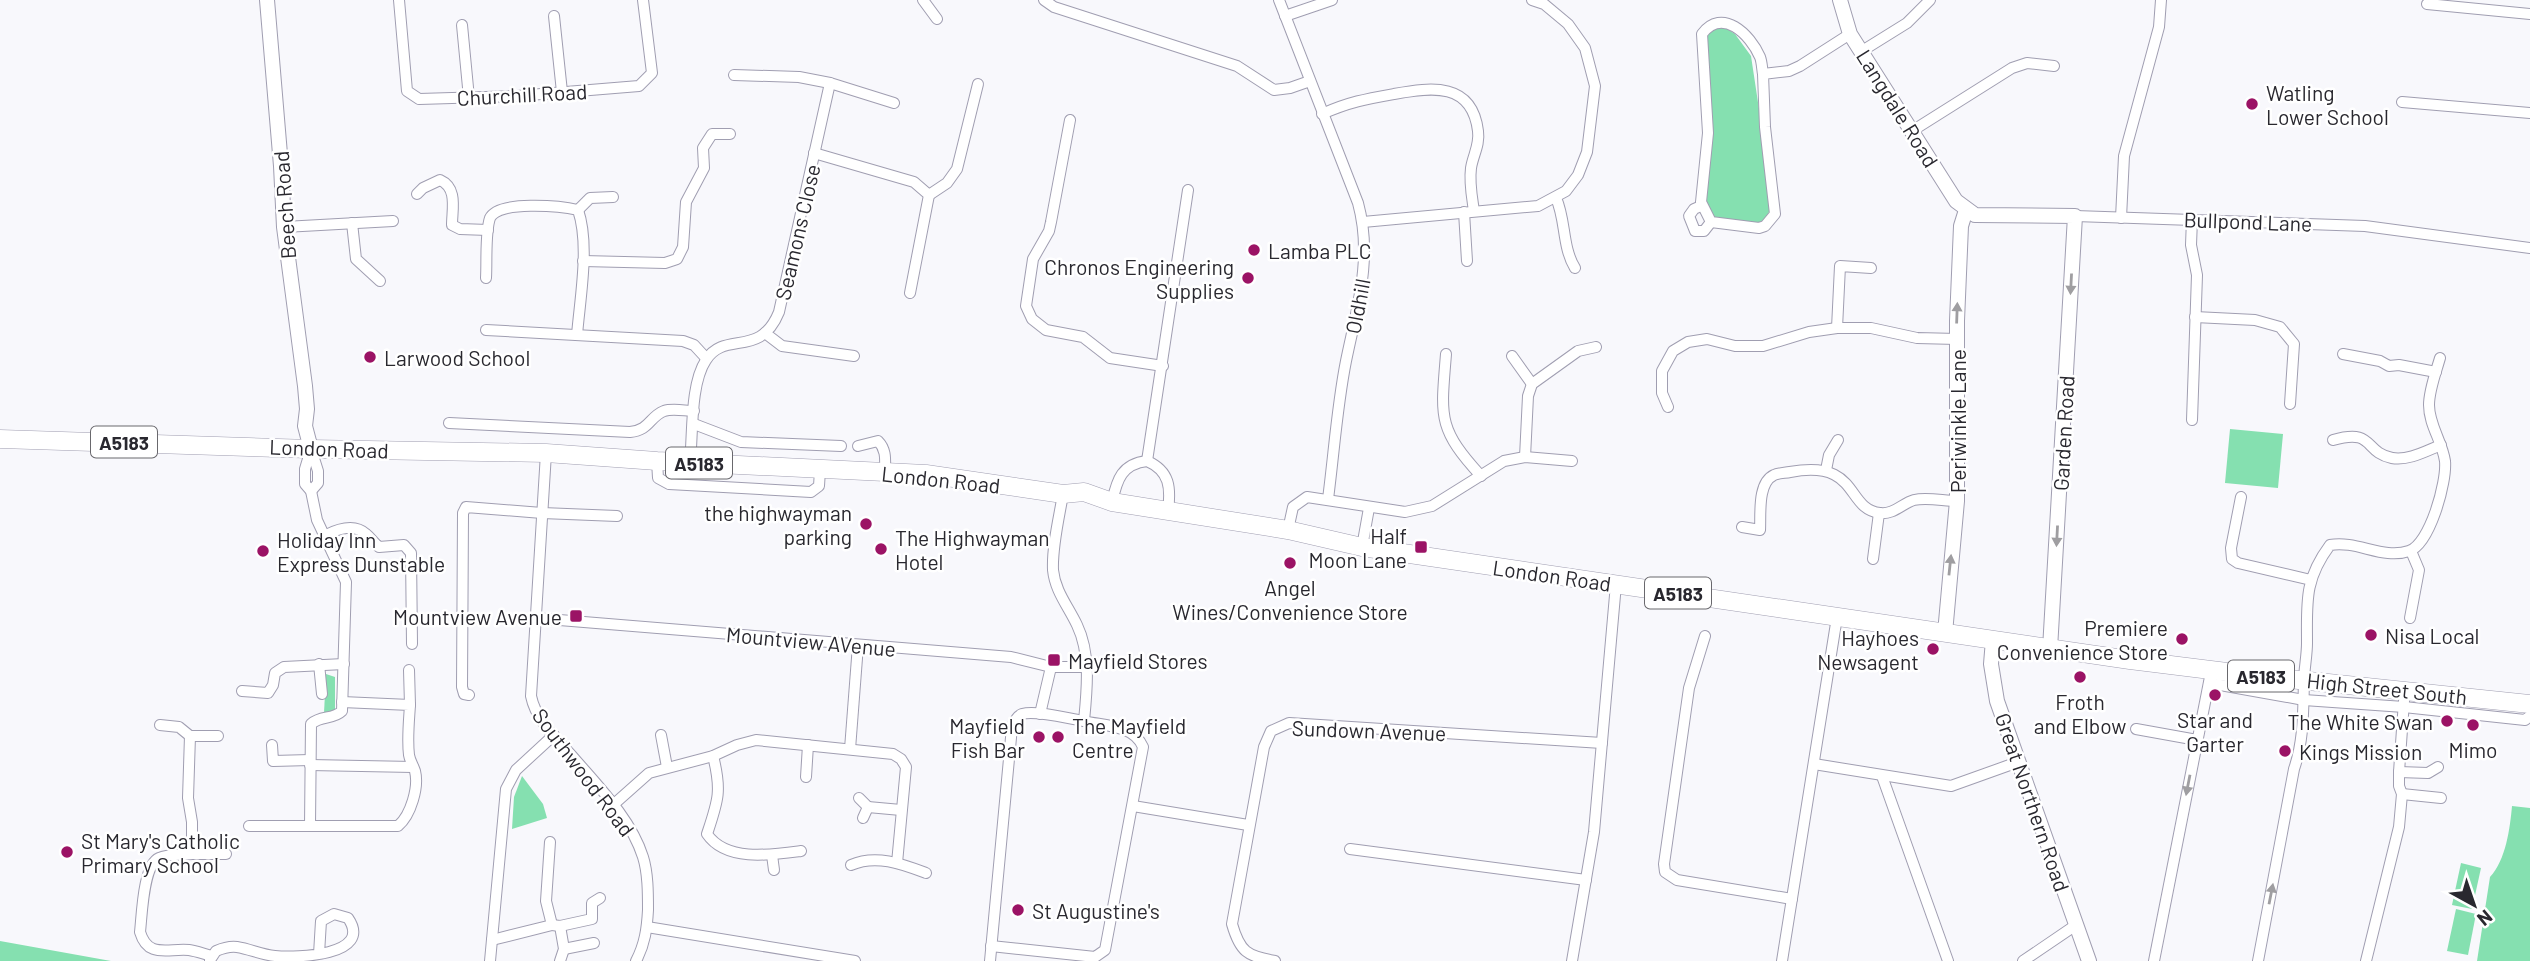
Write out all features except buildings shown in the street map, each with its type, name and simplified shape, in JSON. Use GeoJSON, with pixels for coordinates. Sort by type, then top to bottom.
{"type":"FeatureCollection","features":[{"type":"Feature","properties":{"kind":"main road","name":"London Road"},"geometry":{"type":"LineString","coordinates":[[0,439],[546,453],[885,472],[977,480],[1063,494],[1090,507],[1112,502],[1288,530],[1362,547],[1993,640]]}},
{"type":"Feature","properties":{"kind":"main road","name":"High Street South"},"geometry":{"type":"LineString","coordinates":[[1993,640],[2210,677],[2304,679],[2404,699],[2530,704]]}},
{"type":"Feature","properties":{"kind":"street","name":"Beech Road"},"geometry":{"type":"LineString","coordinates":[[267,0],[281,154],[284,227],[307,409],[304,426],[311,449]]}},
{"type":"Feature","properties":{"kind":"street","name":"Churchill Road"},"geometry":{"type":"LineString","coordinates":[[399,0],[407,91],[419,99],[639,86],[652,73],[643,0]]}},
{"type":"Feature","properties":{"kind":"street"},"geometry":{"type":"LineString","coordinates":[[923,0],[937,19]]}},
{"type":"Feature","properties":{"kind":"street"},"geometry":{"type":"LineString","coordinates":[[1044,0],[1054,7],[1237,66],[1274,90],[1310,81]]}},
{"type":"Feature","properties":{"kind":"street","name":"Oldhill"},"geometry":{"type":"LineString","coordinates":[[1279,0],[1363,222],[1366,254],[1363,288],[1346,363],[1328,499]]}},
{"type":"Feature","properties":{"kind":"street"},"geometry":{"type":"LineString","coordinates":[[1285,16],[1332,0]]}},
{"type":"Feature","properties":{"kind":"street"},"geometry":{"type":"LineString","coordinates":[[1363,222],[1538,206],[1566,191],[1578,175],[1587,152],[1595,86],[1585,48],[1569,24],[1544,5],[1532,0]]}},
{"type":"Feature","properties":{"kind":"street","name":"Langdale Road"},"geometry":{"type":"LineString","coordinates":[[1840,0],[1850,34],[1956,201],[1966,210]]}},
{"type":"Feature","properties":{"kind":"street"},"geometry":{"type":"LineString","coordinates":[[1862,51],[1907,23],[1930,0]]}},
{"type":"Feature","properties":{"kind":"street"},"geometry":{"type":"LineString","coordinates":[[2121,218],[2124,156],[2159,27],[2161,0]]}},
{"type":"Feature","properties":{"kind":"street"},"geometry":{"type":"LineString","coordinates":[[2427,4],[2530,14]]}},
{"type":"Feature","properties":{"kind":"street"},"geometry":{"type":"LineString","coordinates":[[554,16],[562,92]]}},
{"type":"Feature","properties":{"kind":"street"},"geometry":{"type":"LineString","coordinates":[[1720,21],[1735,27],[1745,36],[1760,58],[1775,214],[1765,226],[1759,228],[1711,222],[1701,206],[1708,133],[1702,34],[1709,24],[1720,21]]}},
{"type":"Feature","properties":{"kind":"street"},"geometry":{"type":"LineString","coordinates":[[462,25],[469,98]]}},
{"type":"Feature","properties":{"kind":"street"},"geometry":{"type":"LineString","coordinates":[[1763,74],[1789,71],[1800,66],[1850,34]]}},
{"type":"Feature","properties":{"kind":"street"},"geometry":{"type":"LineString","coordinates":[[1912,131],[2012,68],[2027,63],[2054,66]]}},
{"type":"Feature","properties":{"kind":"street"},"geometry":{"type":"LineString","coordinates":[[734,75],[799,77],[830,83],[894,103]]}},
{"type":"Feature","properties":{"kind":"street","name":"Seamons Close"},"geometry":{"type":"LineString","coordinates":[[765,333],[779,312],[830,83]]}},
{"type":"Feature","properties":{"kind":"street"},"geometry":{"type":"LineString","coordinates":[[909,293],[929,195],[947,183],[957,169],[978,84]]}},
{"type":"Feature","properties":{"kind":"street"},"geometry":{"type":"LineString","coordinates":[[1322,114],[1348,102],[1422,89],[1443,89],[1460,95],[1472,110],[1479,133],[1478,146],[1471,165],[1467,261]]}},
{"type":"Feature","properties":{"kind":"street"},"geometry":{"type":"LineString","coordinates":[[2402,102],[2530,113]]}},
{"type":"Feature","properties":{"kind":"street"},"geometry":{"type":"LineString","coordinates":[[1070,120],[1049,232],[1033,259],[1026,306],[1032,319],[1046,330],[1083,337],[1110,358],[1163,366]]}},
{"type":"Feature","properties":{"kind":"street"},"geometry":{"type":"LineString","coordinates":[[583,261],[666,264],[677,259],[683,247],[686,202],[704,168],[703,148],[712,134],[730,134]]}},
{"type":"Feature","properties":{"kind":"street"},"geometry":{"type":"LineString","coordinates":[[814,153],[914,182],[929,195]]}},
{"type":"Feature","properties":{"kind":"street"},"geometry":{"type":"LineString","coordinates":[[417,194],[440,180],[448,183],[453,192],[452,225],[460,229],[488,230]]}},
{"type":"Feature","properties":{"kind":"street"},"geometry":{"type":"LineString","coordinates":[[1147,461],[1188,190]]}},
{"type":"Feature","properties":{"kind":"street"},"geometry":{"type":"LineString","coordinates":[[578,210],[590,198],[613,197]]}},
{"type":"Feature","properties":{"kind":"street"},"geometry":{"type":"LineString","coordinates":[[1556,198],[1561,210],[1569,257],[1576,268]]}},
{"type":"Feature","properties":{"kind":"street"},"geometry":{"type":"LineString","coordinates":[[486,278],[488,230],[496,211],[506,206],[566,207],[578,210]]}},
{"type":"Feature","properties":{"kind":"street"},"geometry":{"type":"LineString","coordinates":[[1701,206],[1694,209],[1689,216],[1695,231],[1703,232],[1711,222]]}},
{"type":"Feature","properties":{"kind":"street"},"geometry":{"type":"LineString","coordinates":[[577,335],[583,261],[583,223],[578,210]]}},
{"type":"Feature","properties":{"kind":"street","name":"Bullpond Lane"},"geometry":{"type":"LineString","coordinates":[[1966,210],[1975,215],[2192,219],[2365,226],[2530,248]]}},
{"type":"Feature","properties":{"kind":"street","name":"Periwinkle Lane"},"geometry":{"type":"LineString","coordinates":[[1945,633],[1957,501],[1957,339],[1961,228],[1966,210]]}},
{"type":"Feature","properties":{"kind":"street","name":"Garden Road"},"geometry":{"type":"LineString","coordinates":[[2050,649],[2075,216]]}},
{"type":"Feature","properties":{"kind":"street"},"geometry":{"type":"LineString","coordinates":[[2192,219],[2191,245],[2197,275],[2192,420]]}},
{"type":"Feature","properties":{"kind":"street"},"geometry":{"type":"LineString","coordinates":[[284,227],[393,221]]}},
{"type":"Feature","properties":{"kind":"street"},"geometry":{"type":"LineString","coordinates":[[352,223],[356,259],[380,281]]}},
{"type":"Feature","properties":{"kind":"street"},"geometry":{"type":"LineString","coordinates":[[1837,328],[1840,266],[1871,268]]}},
{"type":"Feature","properties":{"kind":"street"},"geometry":{"type":"LineString","coordinates":[[2195,317],[2255,320],[2280,327],[2294,344],[2290,404]]}},
{"type":"Feature","properties":{"kind":"street"},"geometry":{"type":"LineString","coordinates":[[1668,407],[1662,393],[1662,371],[1673,351],[1688,342],[1707,339],[1735,346],[1763,346],[1809,332],[1837,328],[1871,328],[1917,338],[1957,339]]}},
{"type":"Feature","properties":{"kind":"street"},"geometry":{"type":"LineString","coordinates":[[486,330],[683,341],[694,345],[706,358]]}},
{"type":"Feature","properties":{"kind":"street"},"geometry":{"type":"LineString","coordinates":[[690,462],[699,373],[706,358],[715,350],[728,344],[752,342],[765,333],[782,346],[854,356]]}},
{"type":"Feature","properties":{"kind":"street"},"geometry":{"type":"LineString","coordinates":[[2294,344],[2307,339]]}},
{"type":"Feature","properties":{"kind":"street"},"geometry":{"type":"LineString","coordinates":[[1763,346],[1765,359]]}},
{"type":"Feature","properties":{"kind":"street"},"geometry":{"type":"LineString","coordinates":[[1525,457],[1528,396],[1532,384],[1578,351],[1595,347]]}},
{"type":"Feature","properties":{"kind":"street"},"geometry":{"type":"LineString","coordinates":[[1446,354],[1443,419],[1456,449],[1481,476]]}},
{"type":"Feature","properties":{"kind":"street"},"geometry":{"type":"LineString","coordinates":[[2343,354],[2380,361],[2389,366],[2399,365],[2436,372]]}},
{"type":"Feature","properties":{"kind":"street"},"geometry":{"type":"LineString","coordinates":[[1512,356],[1532,384]]}},
{"type":"Feature","properties":{"kind":"street"},"geometry":{"type":"LineString","coordinates":[[2258,961],[2294,769],[2301,749],[2307,646],[2305,609],[2311,580],[2330,545],[2343,543],[2394,554],[2412,551],[2427,535],[2444,480],[2445,463],[2431,422],[2429,403],[2440,358]]}},
{"type":"Feature","properties":{"kind":"street"},"geometry":{"type":"LineString","coordinates":[[449,423],[630,432],[641,431],[667,410],[694,411]]}},
{"type":"Feature","properties":{"kind":"street"},"geometry":{"type":"LineString","coordinates":[[694,424],[741,442],[841,446]]}},
{"type":"Feature","properties":{"kind":"street"},"geometry":{"type":"LineString","coordinates":[[2333,440],[2350,435],[2363,438],[2378,451],[2392,458],[2406,458],[2441,445]]}},
{"type":"Feature","properties":{"kind":"street"},"geometry":{"type":"LineString","coordinates":[[1826,470],[1829,454],[1838,440]]}},
{"type":"Feature","properties":{"kind":"street"},"geometry":{"type":"LineString","coordinates":[[858,446],[878,441],[885,454],[885,472]]}},
{"type":"Feature","properties":{"kind":"street"},"geometry":{"type":"LineString","coordinates":[[310,826],[311,724],[317,718],[337,716],[342,710],[346,582],[317,520],[311,491],[305,484],[305,468],[311,449]]}},
{"type":"Feature","properties":{"kind":"street","name":"Southwood Road"},"geometry":{"type":"LineString","coordinates":[[546,453],[531,696],[538,716],[613,805],[633,834],[644,858],[648,894],[647,928],[643,948],[636,961]]}},
{"type":"Feature","properties":{"kind":"street"},"geometry":{"type":"LineString","coordinates":[[1288,530],[1293,507],[1307,497],[1405,512],[1432,506],[1504,461],[1525,457],[1572,461]]}},
{"type":"Feature","properties":{"kind":"street"},"geometry":{"type":"LineString","coordinates":[[657,461],[658,478],[669,484],[811,492],[818,486],[820,470]]}},
{"type":"Feature","properties":{"kind":"street"},"geometry":{"type":"LineString","coordinates":[[1112,502],[1122,472],[1132,464],[1147,461],[1157,466],[1169,483],[1171,492],[1168,511]]}},
{"type":"Feature","properties":{"kind":"street"},"geometry":{"type":"LineString","coordinates":[[1742,527],[1760,530],[1763,492],[1766,482],[1774,475],[1809,469],[1826,470],[1846,483],[1866,508],[1879,513],[1892,511],[1919,499],[1957,501]]}},
{"type":"Feature","properties":{"kind":"street"},"geometry":{"type":"LineString","coordinates":[[1063,494],[1054,570],[1061,598],[1084,642],[1088,685],[1084,721]]}},
{"type":"Feature","properties":{"kind":"street"},"geometry":{"type":"LineString","coordinates":[[2241,497],[2231,548],[2232,559],[2238,563],[2311,580]]}},
{"type":"Feature","properties":{"kind":"street"},"geometry":{"type":"LineString","coordinates":[[469,695],[464,694],[462,687],[463,513],[466,506],[617,516]]}},
{"type":"Feature","properties":{"kind":"street"},"geometry":{"type":"LineString","coordinates":[[1362,547],[1369,508]]}},
{"type":"Feature","properties":{"kind":"street"},"geometry":{"type":"LineString","coordinates":[[1873,559],[1879,513]]}},
{"type":"Feature","properties":{"kind":"street"},"geometry":{"type":"LineString","coordinates":[[326,535],[348,528],[358,529],[379,547],[404,545],[411,553],[412,643]]}},
{"type":"Feature","properties":{"kind":"street"},"geometry":{"type":"LineString","coordinates":[[2410,618],[2419,570],[2412,551]]}},
{"type":"Feature","properties":{"kind":"street"},"geometry":{"type":"LineString","coordinates":[[1572,961],[1594,832],[1616,584]]}},
{"type":"Feature","properties":{"kind":"street"},"geometry":{"type":"LineString","coordinates":[[1782,961],[1837,617]]}},
{"type":"Feature","properties":{"kind":"street","name":"Mountview AVenue"},"geometry":{"type":"LineString","coordinates":[[535,618],[1010,657],[1051,667],[1086,667]]}},
{"type":"Feature","properties":{"kind":"street"},"geometry":{"type":"LineString","coordinates":[[1705,636],[1689,688],[1665,872],[1677,880],[1792,899]]}},
{"type":"Feature","properties":{"kind":"street","name":"Great Northern Road"},"geometry":{"type":"LineString","coordinates":[[1993,640],[1991,664],[1997,701],[2089,961]]}},
{"type":"Feature","properties":{"kind":"street"},"geometry":{"type":"LineString","coordinates":[[850,749],[858,645]]}},
{"type":"Feature","properties":{"kind":"street"},"geometry":{"type":"LineString","coordinates":[[319,664],[322,694]]}},
{"type":"Feature","properties":{"kind":"street"},"geometry":{"type":"LineString","coordinates":[[242,691],[268,693],[279,669],[344,664]]}},
{"type":"Feature","properties":{"kind":"street"},"geometry":{"type":"LineString","coordinates":[[1040,714],[1051,667]]}},
{"type":"Feature","properties":{"kind":"street"},"geometry":{"type":"LineString","coordinates":[[249,826],[398,826],[406,820],[407,810],[415,797],[413,767],[409,757],[409,670]]}},
{"type":"Feature","properties":{"kind":"street"},"geometry":{"type":"LineString","coordinates":[[2154,961],[2210,677],[2304,700],[2404,699],[2525,720],[2530,716]]}},
{"type":"Feature","properties":{"kind":"street"},"geometry":{"type":"LineString","coordinates":[[2366,961],[2399,827],[2402,794],[2399,772],[2404,699]]}},
{"type":"Feature","properties":{"kind":"street"},"geometry":{"type":"LineString","coordinates":[[342,702],[410,705]]}},
{"type":"Feature","properties":{"kind":"street"},"geometry":{"type":"LineString","coordinates":[[990,961],[991,946],[1012,727],[1016,719],[1022,714],[1040,714],[1130,731],[1140,738],[1143,747],[1105,950],[1095,957],[991,946]]}},
{"type":"Feature","properties":{"kind":"street","name":"Sundown Avenue"},"geometry":{"type":"LineString","coordinates":[[1275,961],[1252,957],[1237,944],[1232,924],[1248,825],[1264,747],[1271,731],[1289,723],[1602,743]]}},
{"type":"Feature","properties":{"kind":"street"},"geometry":{"type":"LineString","coordinates":[[160,725],[179,727],[190,736],[218,736]]}},
{"type":"Feature","properties":{"kind":"street"},"geometry":{"type":"LineString","coordinates":[[2136,730],[2197,740]]}},
{"type":"Feature","properties":{"kind":"street"},"geometry":{"type":"LineString","coordinates":[[661,734],[667,767]]}},
{"type":"Feature","properties":{"kind":"street"},"geometry":{"type":"LineString","coordinates":[[190,736],[188,798],[192,822],[192,854]]}},
{"type":"Feature","properties":{"kind":"street"},"geometry":{"type":"LineString","coordinates":[[491,961],[506,789],[516,770],[554,736]]}},
{"type":"Feature","properties":{"kind":"street"},"geometry":{"type":"LineString","coordinates":[[613,805],[649,773],[713,756],[756,740],[893,754],[901,759],[906,767],[897,863]]}},
{"type":"Feature","properties":{"kind":"street"},"geometry":{"type":"LineString","coordinates":[[272,744],[273,761],[413,767]]}},
{"type":"Feature","properties":{"kind":"street"},"geometry":{"type":"LineString","coordinates":[[806,777],[808,745]]}},
{"type":"Feature","properties":{"kind":"street"},"geometry":{"type":"LineString","coordinates":[[707,834],[718,801],[720,782],[713,756]]}},
{"type":"Feature","properties":{"kind":"street"},"geometry":{"type":"LineString","coordinates":[[1814,764],[1951,786],[2018,762]]}},
{"type":"Feature","properties":{"kind":"street"},"geometry":{"type":"LineString","coordinates":[[2399,772],[2428,773],[2438,767]]}},
{"type":"Feature","properties":{"kind":"street"},"geometry":{"type":"LineString","coordinates":[[1882,776],[1948,961]]}},
{"type":"Feature","properties":{"kind":"street"},"geometry":{"type":"LineString","coordinates":[[2402,794],[2441,798]]}},
{"type":"Feature","properties":{"kind":"street"},"geometry":{"type":"LineString","coordinates":[[859,798],[866,812],[901,810]]}},
{"type":"Feature","properties":{"kind":"street"},"geometry":{"type":"LineString","coordinates":[[1133,806],[1248,825]]}},
{"type":"Feature","properties":{"kind":"street"},"geometry":{"type":"LineString","coordinates":[[694,835],[707,834]]}},
{"type":"Feature","properties":{"kind":"street"},"geometry":{"type":"LineString","coordinates":[[707,834],[715,845],[727,851],[772,855],[801,851]]}},
{"type":"Feature","properties":{"kind":"street"},"geometry":{"type":"LineString","coordinates":[[550,842],[546,901],[564,949],[560,961]]}},
{"type":"Feature","properties":{"kind":"street"},"geometry":{"type":"LineString","coordinates":[[1350,849],[1586,880]]}},
{"type":"Feature","properties":{"kind":"street"},"geometry":{"type":"LineString","coordinates":[[226,854],[161,856],[152,862],[140,932],[143,942],[156,952],[190,950],[211,958],[216,950],[235,947],[273,956],[318,954]]}},
{"type":"Feature","properties":{"kind":"street"},"geometry":{"type":"LineString","coordinates":[[772,855],[774,870]]}},
{"type":"Feature","properties":{"kind":"street"},"geometry":{"type":"LineString","coordinates":[[851,864],[864,859],[897,863],[926,873]]}},
{"type":"Feature","properties":{"kind":"street"},"geometry":{"type":"LineString","coordinates":[[492,940],[592,919],[592,903],[600,898]]}},
{"type":"Feature","properties":{"kind":"street"},"geometry":{"type":"LineString","coordinates":[[2023,961],[2076,925]]}},
{"type":"Feature","properties":{"kind":"street"},"geometry":{"type":"LineString","coordinates":[[647,928],[855,961]]}},
{"type":"Feature","properties":{"kind":"street"},"geometry":{"type":"LineString","coordinates":[[564,949],[594,943]]}},
{"type":"Feature","properties":{"kind":"green space"},"geometry":{"type":"Polygon","coordinates":[[[1723,26],[1735,34],[1751,56],[1772,195],[1766,217],[1753,224],[1712,217],[1705,202],[1707,37],[1712,29],[1723,26]]]}},
{"type":"Feature","properties":{"kind":"green space"},"geometry":{"type":"Polygon","coordinates":[[[2230,429],[2283,434],[2278,488],[2225,483],[2230,429]]]}},
{"type":"Feature","properties":{"kind":"green space"},"geometry":{"type":"Polygon","coordinates":[[[326,674],[335,677],[335,711],[324,713],[326,674]]]}},
{"type":"Feature","properties":{"kind":"green space"},"geometry":{"type":"Polygon","coordinates":[[[522,776],[543,804],[547,818],[512,829],[514,797],[522,776]]]}},
{"type":"Feature","properties":{"kind":"green space"},"geometry":{"type":"Polygon","coordinates":[[[2512,806],[2530,808],[2530,961],[2477,961],[2490,877],[2503,853],[2512,806]]]}},
{"type":"Feature","properties":{"kind":"green space"},"geometry":{"type":"Polygon","coordinates":[[[2461,863],[2481,868],[2472,909],[2452,905],[2461,863]]]}},
{"type":"Feature","properties":{"kind":"green space"},"geometry":{"type":"Polygon","coordinates":[[[2456,909],[2476,914],[2468,955],[2447,951],[2456,909]]]}},
{"type":"Feature","properties":{"kind":"green space"},"geometry":{"type":"Polygon","coordinates":[[[0,941],[111,961],[0,961],[0,941]]]}},
{"type":"Feature","properties":{"kind":"place","name":"Watling Lower School"},"geometry":{"type":"Point","coordinates":[2252,104]}},
{"type":"Feature","properties":{"kind":"place","name":"Lamba PLC"},"geometry":{"type":"Point","coordinates":[1254,250]}},
{"type":"Feature","properties":{"kind":"place","name":"Chronos Engineering Supplies"},"geometry":{"type":"Point","coordinates":[1248,278]}},
{"type":"Feature","properties":{"kind":"place","name":"Larwood School"},"geometry":{"type":"Point","coordinates":[370,357]}},
{"type":"Feature","properties":{"kind":"place","name":"the highwayman parking"},"geometry":{"type":"Point","coordinates":[866,524]}},
{"type":"Feature","properties":{"kind":"place","name":"Half Moon Lane"},"geometry":{"type":"Point","coordinates":[1421,547]}},
{"type":"Feature","properties":{"kind":"place","name":"The Highwayman Hotel"},"geometry":{"type":"Point","coordinates":[881,549]}},
{"type":"Feature","properties":{"kind":"place","name":"Holiday Inn Express Dunstable"},"geometry":{"type":"Point","coordinates":[263,551]}},
{"type":"Feature","properties":{"kind":"place","name":"Angel Wines/Convenience Store"},"geometry":{"type":"Point","coordinates":[1290,563]}},
{"type":"Feature","properties":{"kind":"place","name":"Mountview Avenue"},"geometry":{"type":"Point","coordinates":[576,616]}},
{"type":"Feature","properties":{"kind":"place","name":"Nisa Local"},"geometry":{"type":"Point","coordinates":[2371,635]}},
{"type":"Feature","properties":{"kind":"place","name":"Premiere Convenience Store"},"geometry":{"type":"Point","coordinates":[2182,639]}},
{"type":"Feature","properties":{"kind":"place","name":"Hayhoes Newsagent"},"geometry":{"type":"Point","coordinates":[1933,649]}},
{"type":"Feature","properties":{"kind":"place","name":"Mayfield Stores"},"geometry":{"type":"Point","coordinates":[1054,660]}},
{"type":"Feature","properties":{"kind":"place","name":"Froth and Elbow"},"geometry":{"type":"Point","coordinates":[2080,677]}},
{"type":"Feature","properties":{"kind":"place","name":"Star and Garter"},"geometry":{"type":"Point","coordinates":[2215,695]}},
{"type":"Feature","properties":{"kind":"place","name":"The White Swan"},"geometry":{"type":"Point","coordinates":[2447,721]}},
{"type":"Feature","properties":{"kind":"place","name":"Mimo"},"geometry":{"type":"Point","coordinates":[2473,725]}},
{"type":"Feature","properties":{"kind":"place","name":"Mayfield Fish Bar"},"geometry":{"type":"Point","coordinates":[1039,737]}},
{"type":"Feature","properties":{"kind":"place","name":"The Mayfield Centre"},"geometry":{"type":"Point","coordinates":[1058,737]}},
{"type":"Feature","properties":{"kind":"place","name":"Kings Mission"},"geometry":{"type":"Point","coordinates":[2285,751]}},
{"type":"Feature","properties":{"kind":"place","name":"St Mary's Catholic Primary School"},"geometry":{"type":"Point","coordinates":[67,852]}},
{"type":"Feature","properties":{"kind":"place","name":"St Augustine's"},"geometry":{"type":"Point","coordinates":[1018,910]}}]}
